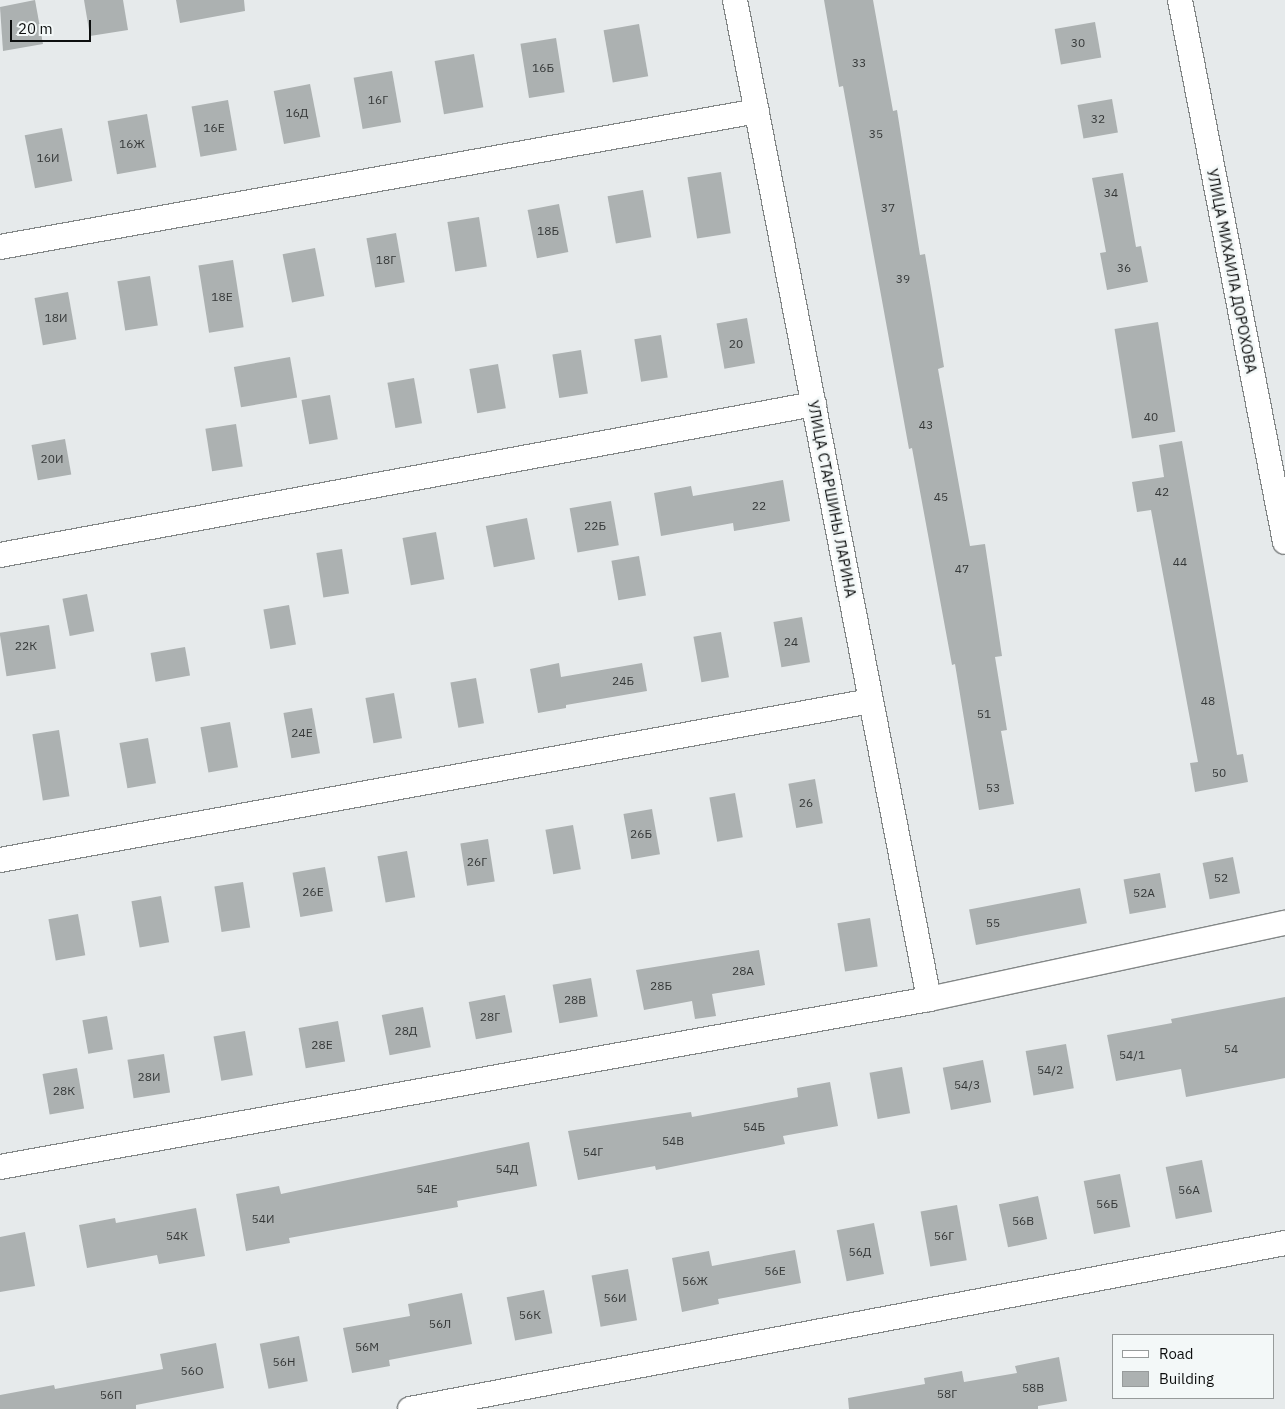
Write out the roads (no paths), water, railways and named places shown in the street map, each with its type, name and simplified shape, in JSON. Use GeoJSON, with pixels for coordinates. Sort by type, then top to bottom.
{"type":"FeatureCollection","features":[{"type":"Feature","properties":{"kind":"street","name":"УЛИЦА СТАРШИНЫ ЛАРИНА"},"geometry":{"type":"LineString","coordinates":[[735,0],[929,999]]}},
{"type":"Feature","properties":{"kind":"street","name":"УЛИЦА МИХАИЛА ДОРОХОВА"},"geometry":{"type":"LineString","coordinates":[[1180,0],[1285,542]]}},
{"type":"Feature","properties":{"kind":"street"},"geometry":{"type":"LineString","coordinates":[[0,247],[757,111]]}},
{"type":"Feature","properties":{"kind":"street"},"geometry":{"type":"LineString","coordinates":[[0,555],[814,404]]}},
{"type":"Feature","properties":{"kind":"street"},"geometry":{"type":"LineString","coordinates":[[0,860],[872,701]]}},
{"type":"Feature","properties":{"kind":"street"},"geometry":{"type":"LineString","coordinates":[[0,1167],[929,999],[1285,923]]}},
{"type":"Feature","properties":{"kind":"street"},"geometry":{"type":"LineString","coordinates":[[410,1409],[1285,1243]]}}]}
